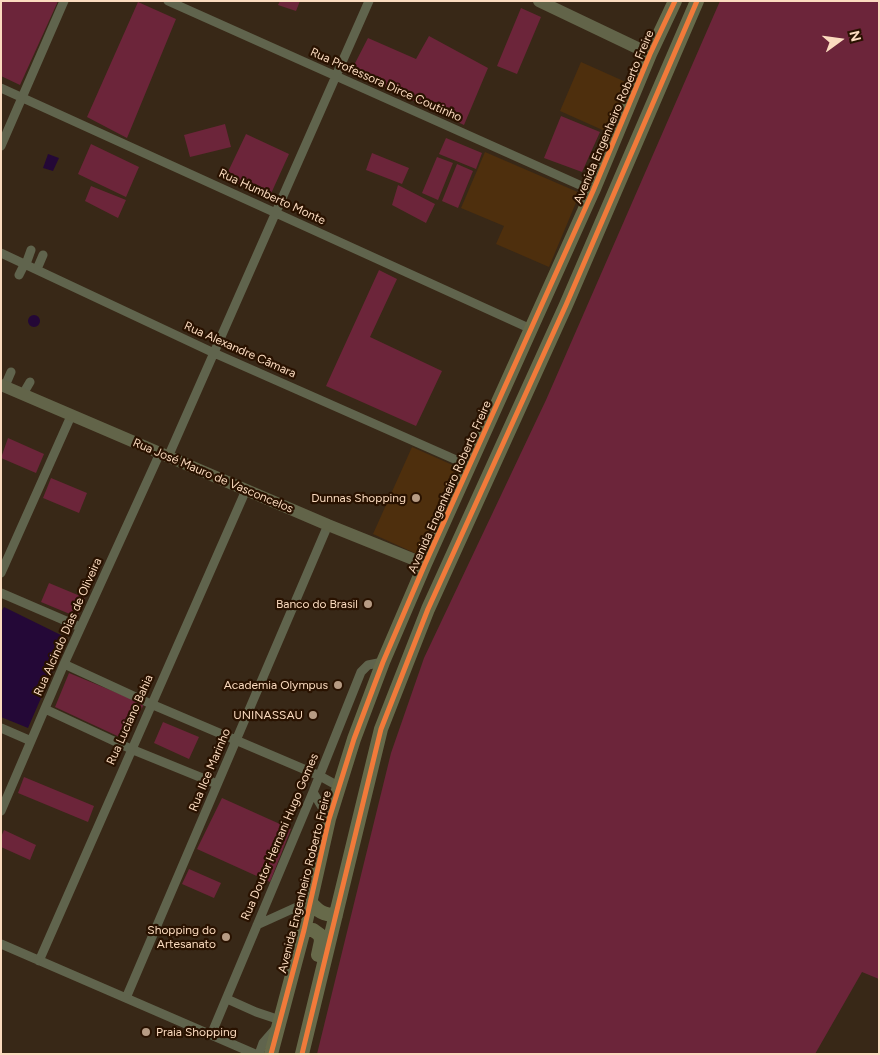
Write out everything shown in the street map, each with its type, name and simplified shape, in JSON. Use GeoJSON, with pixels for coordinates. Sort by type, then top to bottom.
{"type":"FeatureCollection","features":[{"type":"Feature","properties":{"kind":"main road"},"geometry":{"type":"LineString","coordinates":[[302,1054],[381,729],[398,683],[428,609],[570,296],[697,1]]}},
{"type":"Feature","properties":{"kind":"main road","name":"Avenida Engenheiro Roberto Freire"},"geometry":{"type":"LineString","coordinates":[[271,1054],[304,930],[329,819],[354,739],[425,564],[593,191],[650,54],[674,3]]}},
{"type":"Feature","properties":{"kind":"main road"},"geometry":{"type":"LineString","coordinates":[[667,69],[667,57],[683,14],[682,8],[674,3]]}},
{"type":"Feature","properties":{"kind":"main road"},"geometry":{"type":"LineString","coordinates":[[310,901],[318,911],[324,914],[336,915]]}},
{"type":"Feature","properties":{"kind":"main road"},"geometry":{"type":"LineString","coordinates":[[304,930],[313,930],[320,935],[321,941],[311,982],[316,997]]}},
{"type":"Feature","properties":{"kind":"street"},"geometry":{"type":"LineString","coordinates":[[1,146],[64,1]]}},
{"type":"Feature","properties":{"kind":"street","name":"Rua Professora Dirce Coutinho"},"geometry":{"type":"LineString","coordinates":[[168,1],[593,191]]}},
{"type":"Feature","properties":{"kind":"street","name":"Rua Alcindo Dias de Oliveira"},"geometry":{"type":"LineString","coordinates":[[1,811],[80,627],[214,353],[369,1]]}},
{"type":"Feature","properties":{"kind":"street"},"geometry":{"type":"LineString","coordinates":[[539,1],[650,54]]}},
{"type":"Feature","properties":{"kind":"street","name":"Rua Humberto Monte"},"geometry":{"type":"LineString","coordinates":[[1,88],[531,329]]}},
{"type":"Feature","properties":{"kind":"street"},"geometry":{"type":"LineString","coordinates":[[19,275],[31,250]]}},
{"type":"Feature","properties":{"kind":"street","name":"Rua Alexandre Câmara"},"geometry":{"type":"LineString","coordinates":[[1,253],[214,353],[470,466]]}},
{"type":"Feature","properties":{"kind":"street"},"geometry":{"type":"LineString","coordinates":[[37,269],[43,255]]}},
{"type":"Feature","properties":{"kind":"street"},"geometry":{"type":"LineString","coordinates":[[3,386],[11,372]]}},
{"type":"Feature","properties":{"kind":"street"},"geometry":{"type":"LineString","coordinates":[[23,394],[30,382]]}},
{"type":"Feature","properties":{"kind":"street","name":"Rua José Mauro de Vasconcelos"},"geometry":{"type":"LineString","coordinates":[[3,386],[328,525],[425,564]]}},
{"type":"Feature","properties":{"kind":"street"},"geometry":{"type":"LineString","coordinates":[[1,573],[71,416]]}},
{"type":"Feature","properties":{"kind":"street","name":"Rua Luciano Bahia"},"geometry":{"type":"LineString","coordinates":[[39,961],[246,490]]}},
{"type":"Feature","properties":{"kind":"street","name":"Rua Ilce Marinho"},"geometry":{"type":"LineString","coordinates":[[126,998],[328,525]]}},
{"type":"Feature","properties":{"kind":"street"},"geometry":{"type":"LineString","coordinates":[[1,593],[80,627]]}},
{"type":"Feature","properties":{"kind":"street","name":"Rua Doutor Hernani Hugo Gomes"},"geometry":{"type":"LineString","coordinates":[[211,1036],[320,776],[361,672],[368,666],[384,662]]}},
{"type":"Feature","properties":{"kind":"street"},"geometry":{"type":"LineString","coordinates":[[64,664],[151,704],[237,739],[338,786]]}},
{"type":"Feature","properties":{"kind":"street"},"geometry":{"type":"LineString","coordinates":[[44,709],[131,749],[217,784]]}},
{"type":"Feature","properties":{"kind":"street"},"geometry":{"type":"LineString","coordinates":[[1,728],[31,741]]}},
{"type":"Feature","properties":{"kind":"street"},"geometry":{"type":"LineString","coordinates":[[313,792],[329,819]]}},
{"type":"Feature","properties":{"kind":"street"},"geometry":{"type":"LineString","coordinates":[[257,925],[310,901]]}},
{"type":"Feature","properties":{"kind":"street"},"geometry":{"type":"LineString","coordinates":[[2,946],[257,1054],[263,1043],[280,1023],[227,999]]}},
{"type":"Feature","properties":{"kind":"shaded area"},"geometry":{"type":"Polygon","coordinates":[[[1,1],[58,1],[20,85],[1,76],[1,1]]]}},
{"type":"Feature","properties":{"kind":"shaded area"},"geometry":{"type":"Polygon","coordinates":[[[280,1],[300,1],[296,11],[278,5],[280,1]]]}},
{"type":"Feature","properties":{"kind":"shaded area"},"geometry":{"type":"Polygon","coordinates":[[[720,1],[879,1],[879,979],[862,972],[815,1054],[317,1054],[391,753],[424,658],[546,400],[720,1]]]}},
{"type":"Feature","properties":{"kind":"shaded area"},"geometry":{"type":"Polygon","coordinates":[[[138,2],[176,19],[127,138],[87,117],[138,2]]]}},
{"type":"Feature","properties":{"kind":"shaded area"},"geometry":{"type":"Polygon","coordinates":[[[521,8],[541,17],[517,74],[497,66],[521,8]]]}},
{"type":"Feature","properties":{"kind":"shaded area"},"geometry":{"type":"Polygon","coordinates":[[[429,36],[488,68],[464,125],[351,71],[368,38],[416,59],[429,36]]]}},
{"type":"Feature","properties":{"kind":"shaded area"},"geometry":{"type":"Polygon","coordinates":[[[581,62],[628,83],[607,132],[560,111],[581,62]]]}},
{"type":"Feature","properties":{"kind":"shaded area"},"geometry":{"type":"Polygon","coordinates":[[[561,116],[600,132],[582,172],[544,158],[561,116]]]}},
{"type":"Feature","properties":{"kind":"shaded area"},"geometry":{"type":"Polygon","coordinates":[[[225,124],[231,147],[190,157],[184,135],[225,124]]]}},
{"type":"Feature","properties":{"kind":"shaded area"},"geometry":{"type":"Polygon","coordinates":[[[246,134],[289,154],[269,198],[225,178],[246,134]]]}},
{"type":"Feature","properties":{"kind":"shaded area"},"geometry":{"type":"Polygon","coordinates":[[[446,138],[482,153],[476,169],[439,154],[446,138]]]}},
{"type":"Feature","properties":{"kind":"shaded area"},"geometry":{"type":"Polygon","coordinates":[[[91,144],[139,167],[126,197],[78,174],[91,144]]]}},
{"type":"Feature","properties":{"kind":"shaded area"},"geometry":{"type":"Polygon","coordinates":[[[485,152],[580,193],[549,267],[496,244],[504,226],[461,208],[485,152]]]}},
{"type":"Feature","properties":{"kind":"shaded area"},"geometry":{"type":"Polygon","coordinates":[[[372,153],[409,168],[402,184],[366,170],[372,153]]]}},
{"type":"Feature","properties":{"kind":"shaded area"},"geometry":{"type":"Polygon","coordinates":[[[48,154],[59,158],[53,171],[43,168],[48,154]]]}},
{"type":"Feature","properties":{"kind":"shaded area"},"geometry":{"type":"Polygon","coordinates":[[[437,157],[453,163],[438,200],[422,193],[437,157]]]}},
{"type":"Feature","properties":{"kind":"shaded area"},"geometry":{"type":"Polygon","coordinates":[[[457,164],[473,171],[458,208],[442,201],[457,164]]]}},
{"type":"Feature","properties":{"kind":"shaded area"},"geometry":{"type":"Polygon","coordinates":[[[398,185],[435,204],[426,223],[392,205],[398,185]]]}},
{"type":"Feature","properties":{"kind":"shaded area"},"geometry":{"type":"Polygon","coordinates":[[[91,186],[126,200],[118,218],[85,201],[91,186]]]}},
{"type":"Feature","properties":{"kind":"shaded area"},"geometry":{"type":"Polygon","coordinates":[[[379,270],[397,279],[370,337],[442,371],[416,426],[326,386],[379,270]]]}},
{"type":"Feature","properties":{"kind":"shaded area"},"geometry":{"type":"Polygon","coordinates":[[[32,315],[36,315],[40,321],[36,327],[32,327],[28,323],[28,319],[32,315]]]}},
{"type":"Feature","properties":{"kind":"shaded area"},"geometry":{"type":"Polygon","coordinates":[[[8,438],[44,454],[36,473],[1,458],[8,438]]]}},
{"type":"Feature","properties":{"kind":"shaded area","name":"Dunnas Shopping"},"geometry":{"type":"Polygon","coordinates":[[[412,447],[457,467],[419,555],[373,534],[412,447]]]}},
{"type":"Feature","properties":{"kind":"shaded area"},"geometry":{"type":"Polygon","coordinates":[[[51,478],[87,493],[79,513],[43,498],[51,478]]]}},
{"type":"Feature","properties":{"kind":"shaded area"},"geometry":{"type":"Polygon","coordinates":[[[49,583],[85,598],[77,617],[41,602],[49,583]]]}},
{"type":"Feature","properties":{"kind":"shaded area"},"geometry":{"type":"Polygon","coordinates":[[[4,607],[67,638],[28,728],[1,717],[1,612],[4,607]]]}},
{"type":"Feature","properties":{"kind":"shaded area"},"geometry":{"type":"Polygon","coordinates":[[[69,673],[144,704],[126,740],[55,707],[69,673]]]}},
{"type":"Feature","properties":{"kind":"shaded area"},"geometry":{"type":"Polygon","coordinates":[[[163,722],[199,737],[189,759],[154,743],[163,722]]]}},
{"type":"Feature","properties":{"kind":"shaded area"},"geometry":{"type":"Polygon","coordinates":[[[24,777],[94,806],[88,822],[18,793],[24,777]]]}},
{"type":"Feature","properties":{"kind":"shaded area"},"geometry":{"type":"Polygon","coordinates":[[[222,798],[291,829],[270,882],[197,849],[222,798]]]}},
{"type":"Feature","properties":{"kind":"shaded area"},"geometry":{"type":"Polygon","coordinates":[[[4,830],[36,845],[30,860],[1,847],[1,837],[4,830]]]}},
{"type":"Feature","properties":{"kind":"shaded area"},"geometry":{"type":"Polygon","coordinates":[[[189,869],[221,883],[214,898],[182,884],[189,869]]]}},
{"type":"Feature","properties":{"kind":"cycle path"},"geometry":{"type":"LineString","coordinates":[[271,1054],[304,930],[329,819],[354,739],[383,662],[425,564],[593,191],[650,54],[675,1]]}},
{"type":"Feature","properties":{"kind":"cycle path"},"geometry":{"type":"LineString","coordinates":[[302,1054],[381,729],[428,609],[566,305],[697,1]]}},
{"type":"Feature","properties":{"kind":"place","name":"Dunnas Shopping"},"geometry":{"type":"Point","coordinates":[416,498]}},
{"type":"Feature","properties":{"kind":"place","name":"Banco do Brasil"},"geometry":{"type":"Point","coordinates":[368,604]}},
{"type":"Feature","properties":{"kind":"place","name":"Academia Olympus"},"geometry":{"type":"Point","coordinates":[338,685]}},
{"type":"Feature","properties":{"kind":"place","name":"UNINASSAU"},"geometry":{"type":"Point","coordinates":[313,715]}},
{"type":"Feature","properties":{"kind":"place","name":"Shopping do Artesanato"},"geometry":{"type":"Point","coordinates":[226,937]}},
{"type":"Feature","properties":{"kind":"place","name":"Praia Shopping"},"geometry":{"type":"Point","coordinates":[146,1032]}}]}
